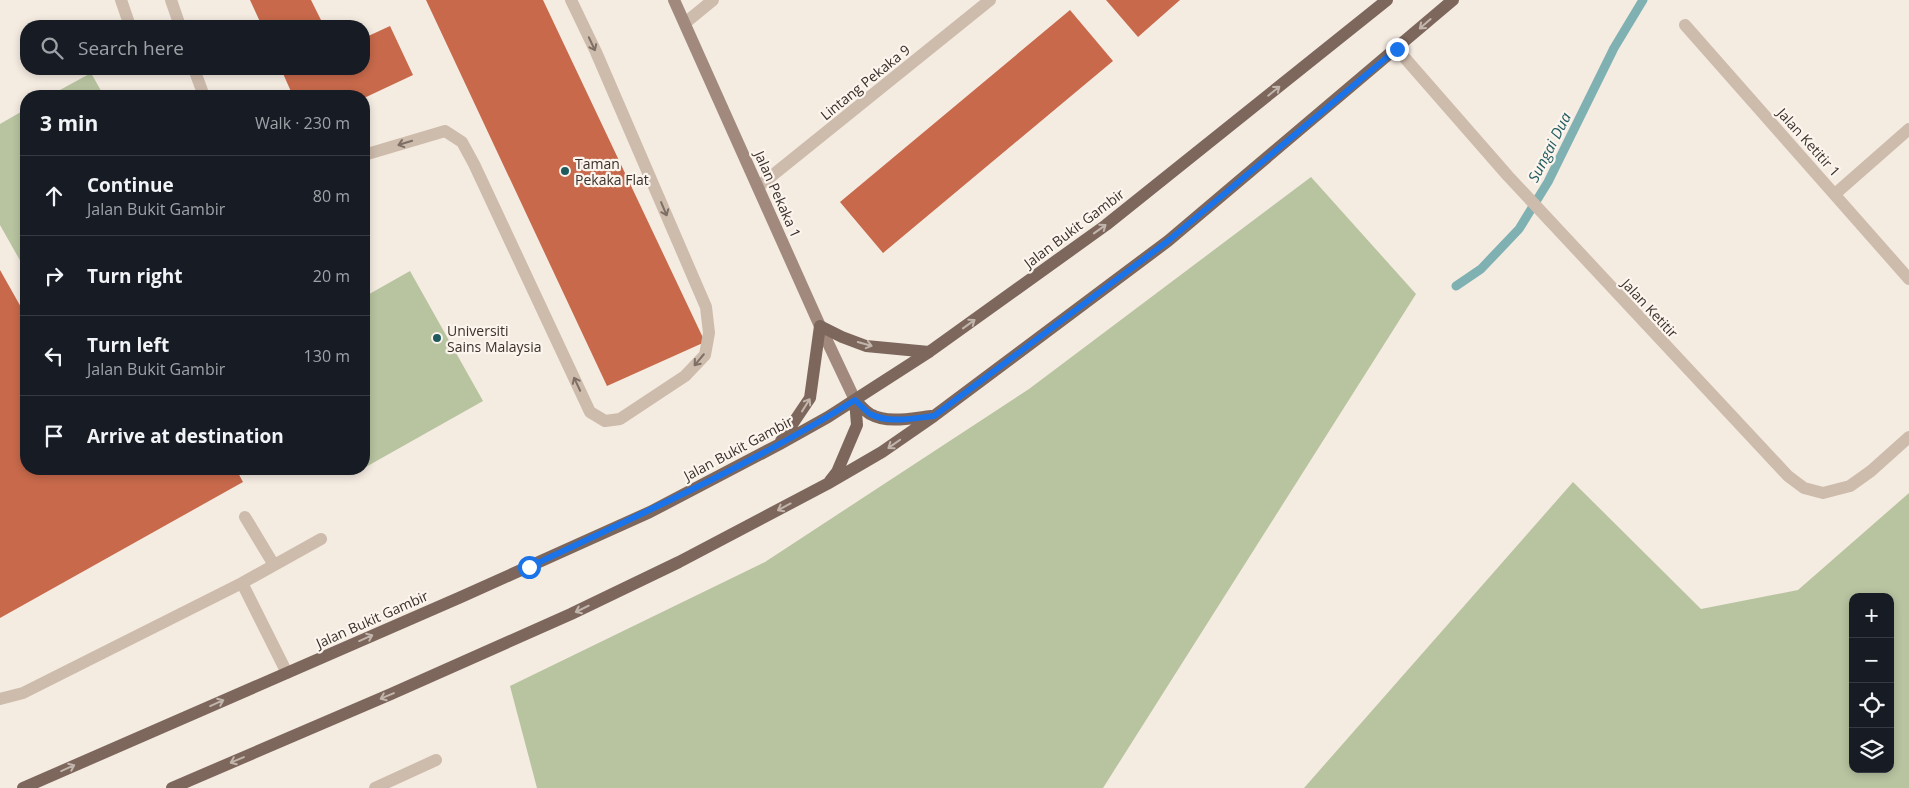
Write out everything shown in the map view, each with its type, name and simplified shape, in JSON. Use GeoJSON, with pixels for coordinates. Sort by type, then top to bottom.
{"type":"FeatureCollection","features":[{"type":"Feature","properties":{"kind":"main road","name":"Jalan Pekaka 1"},"geometry":{"type":"LineString","coordinates":[[674,0],[855,400]]}},
{"type":"Feature","properties":{"kind":"main road","name":"Jalan Bukit Gambir"},"geometry":{"type":"LineString","coordinates":[[23,788],[512,575],[650,512],[778,445],[855,400],[929,352],[1106,224],[1388,0]]}},
{"type":"Feature","properties":{"kind":"main road"},"geometry":{"type":"LineString","coordinates":[[172,788],[571,614],[679,562],[827,484],[882,452],[934,416],[1168,241],[1453,0]]}},
{"type":"Feature","properties":{"kind":"main road"},"geometry":{"type":"LineString","coordinates":[[778,445],[810,398],[820,326],[866,346],[929,352]]}},
{"type":"Feature","properties":{"kind":"main road"},"geometry":{"type":"LineString","coordinates":[[855,400],[868,413],[876,416],[900,420],[934,416]]}},
{"type":"Feature","properties":{"kind":"main road"},"geometry":{"type":"LineString","coordinates":[[827,484],[837,472],[857,425],[855,400]]}},
{"type":"Feature","properties":{"kind":"street"},"geometry":{"type":"LineString","coordinates":[[121,0],[128,20]]}},
{"type":"Feature","properties":{"kind":"street"},"geometry":{"type":"LineString","coordinates":[[170,0],[178,20]]}},
{"type":"Feature","properties":{"kind":"street"},"geometry":{"type":"LineString","coordinates":[[370,153],[445,131],[462,142],[590,412],[605,420],[620,419],[685,376],[705,355],[709,333],[706,307],[596,52],[571,0]]}},
{"type":"Feature","properties":{"kind":"street"},"geometry":{"type":"LineString","coordinates":[[684,23],[713,0]]}},
{"type":"Feature","properties":{"kind":"street","name":"Lintang Pekaka 9"},"geometry":{"type":"LineString","coordinates":[[758,187],[990,0]]}},
{"type":"Feature","properties":{"kind":"street","name":"Jalan Ketitir 1"},"geometry":{"type":"LineString","coordinates":[[1685,25],[1909,279]]}},
{"type":"Feature","properties":{"kind":"street","name":"Jalan Ketitir"},"geometry":{"type":"LineString","coordinates":[[1397,49],[1558,231],[1788,476],[1804,488],[1823,493],[1850,486],[1871,471],[1909,437]]}},
{"type":"Feature","properties":{"kind":"street"},"geometry":{"type":"LineString","coordinates":[[196,75],[202,90]]}},
{"type":"Feature","properties":{"kind":"street"},"geometry":{"type":"LineString","coordinates":[[1835,194],[1909,129]]}},
{"type":"Feature","properties":{"kind":"street"},"geometry":{"type":"LineString","coordinates":[[245,517],[274,565]]}},
{"type":"Feature","properties":{"kind":"street"},"geometry":{"type":"LineString","coordinates":[[0,699],[23,693],[242,583],[321,539]]}},
{"type":"Feature","properties":{"kind":"street"},"geometry":{"type":"LineString","coordinates":[[242,583],[287,673]]}},
{"type":"Feature","properties":{"kind":"street"},"geometry":{"type":"LineString","coordinates":[[375,788],[436,760]]}},
{"type":"Feature","properties":{"kind":"green space"},"geometry":{"type":"Polygon","coordinates":[[[87,75],[92,75],[101,90],[60,90],[87,75]]]}},
{"type":"Feature","properties":{"kind":"green space"},"geometry":{"type":"Polygon","coordinates":[[[20,112],[20,260],[0,225],[0,124],[20,112]]]}},
{"type":"Feature","properties":{"kind":"green space"},"geometry":{"type":"Polygon","coordinates":[[[1311,177],[1416,294],[1103,788],[537,788],[510,686],[765,562],[1029,389],[1311,177]]]}},
{"type":"Feature","properties":{"kind":"green space"},"geometry":{"type":"Polygon","coordinates":[[[410,271],[483,401],[370,465],[370,294],[410,271]]]}},
{"type":"Feature","properties":{"kind":"green space"},"geometry":{"type":"Polygon","coordinates":[[[1573,482],[1701,609],[1798,590],[1909,493],[1909,788],[1304,788],[1573,482]]]}},
{"type":"Feature","properties":{"kind":"building"},"geometry":{"type":"Polygon","coordinates":[[[250,0],[311,0],[321,20],[259,20],[250,0]]]}},
{"type":"Feature","properties":{"kind":"building","name":"Taman Pekaka Flat"},"geometry":{"type":"Polygon","coordinates":[[[426,0],[543,0],[705,342],[607,386],[426,0]]]}},
{"type":"Feature","properties":{"kind":"building"},"geometry":{"type":"Polygon","coordinates":[[[1106,0],[1180,0],[1138,37],[1106,0]]]}},
{"type":"Feature","properties":{"kind":"building"},"geometry":{"type":"Polygon","coordinates":[[[1070,10],[1113,61],[883,253],[840,202],[1070,10]]]}},
{"type":"Feature","properties":{"kind":"building"},"geometry":{"type":"Polygon","coordinates":[[[390,26],[413,75],[370,95],[370,90],[290,90],[284,75],[370,75],[370,35],[390,26]]]}},
{"type":"Feature","properties":{"kind":"building"},"geometry":{"type":"Polygon","coordinates":[[[0,270],[20,305],[20,475],[239,475],[243,482],[0,618],[0,270]]]}},
{"type":"Feature","properties":{"kind":"waterway","name":"Sungai Dua"},"geometry":{"type":"LineString","coordinates":[[1456,286],[1481,269],[1519,229],[1548,182],[1614,48],[1643,0]]}},
{"type":"Feature","properties":{"kind":"place","name":"Taman Pekaka Flat"},"geometry":{"type":"Point","coordinates":[565,171]}},
{"type":"Feature","properties":{"kind":"place","name":"Universiti Sains Malaysia"},"geometry":{"type":"Point","coordinates":[437,338]}},
{"type":"Feature","properties":{"kind":"route"},"geometry":{"type":"LineString","coordinates":[[529,567],[650,512],[778,445],[855,400],[868,413],[876,416],[900,420],[934,416],[1168,241],[1397,49]]}}]}
